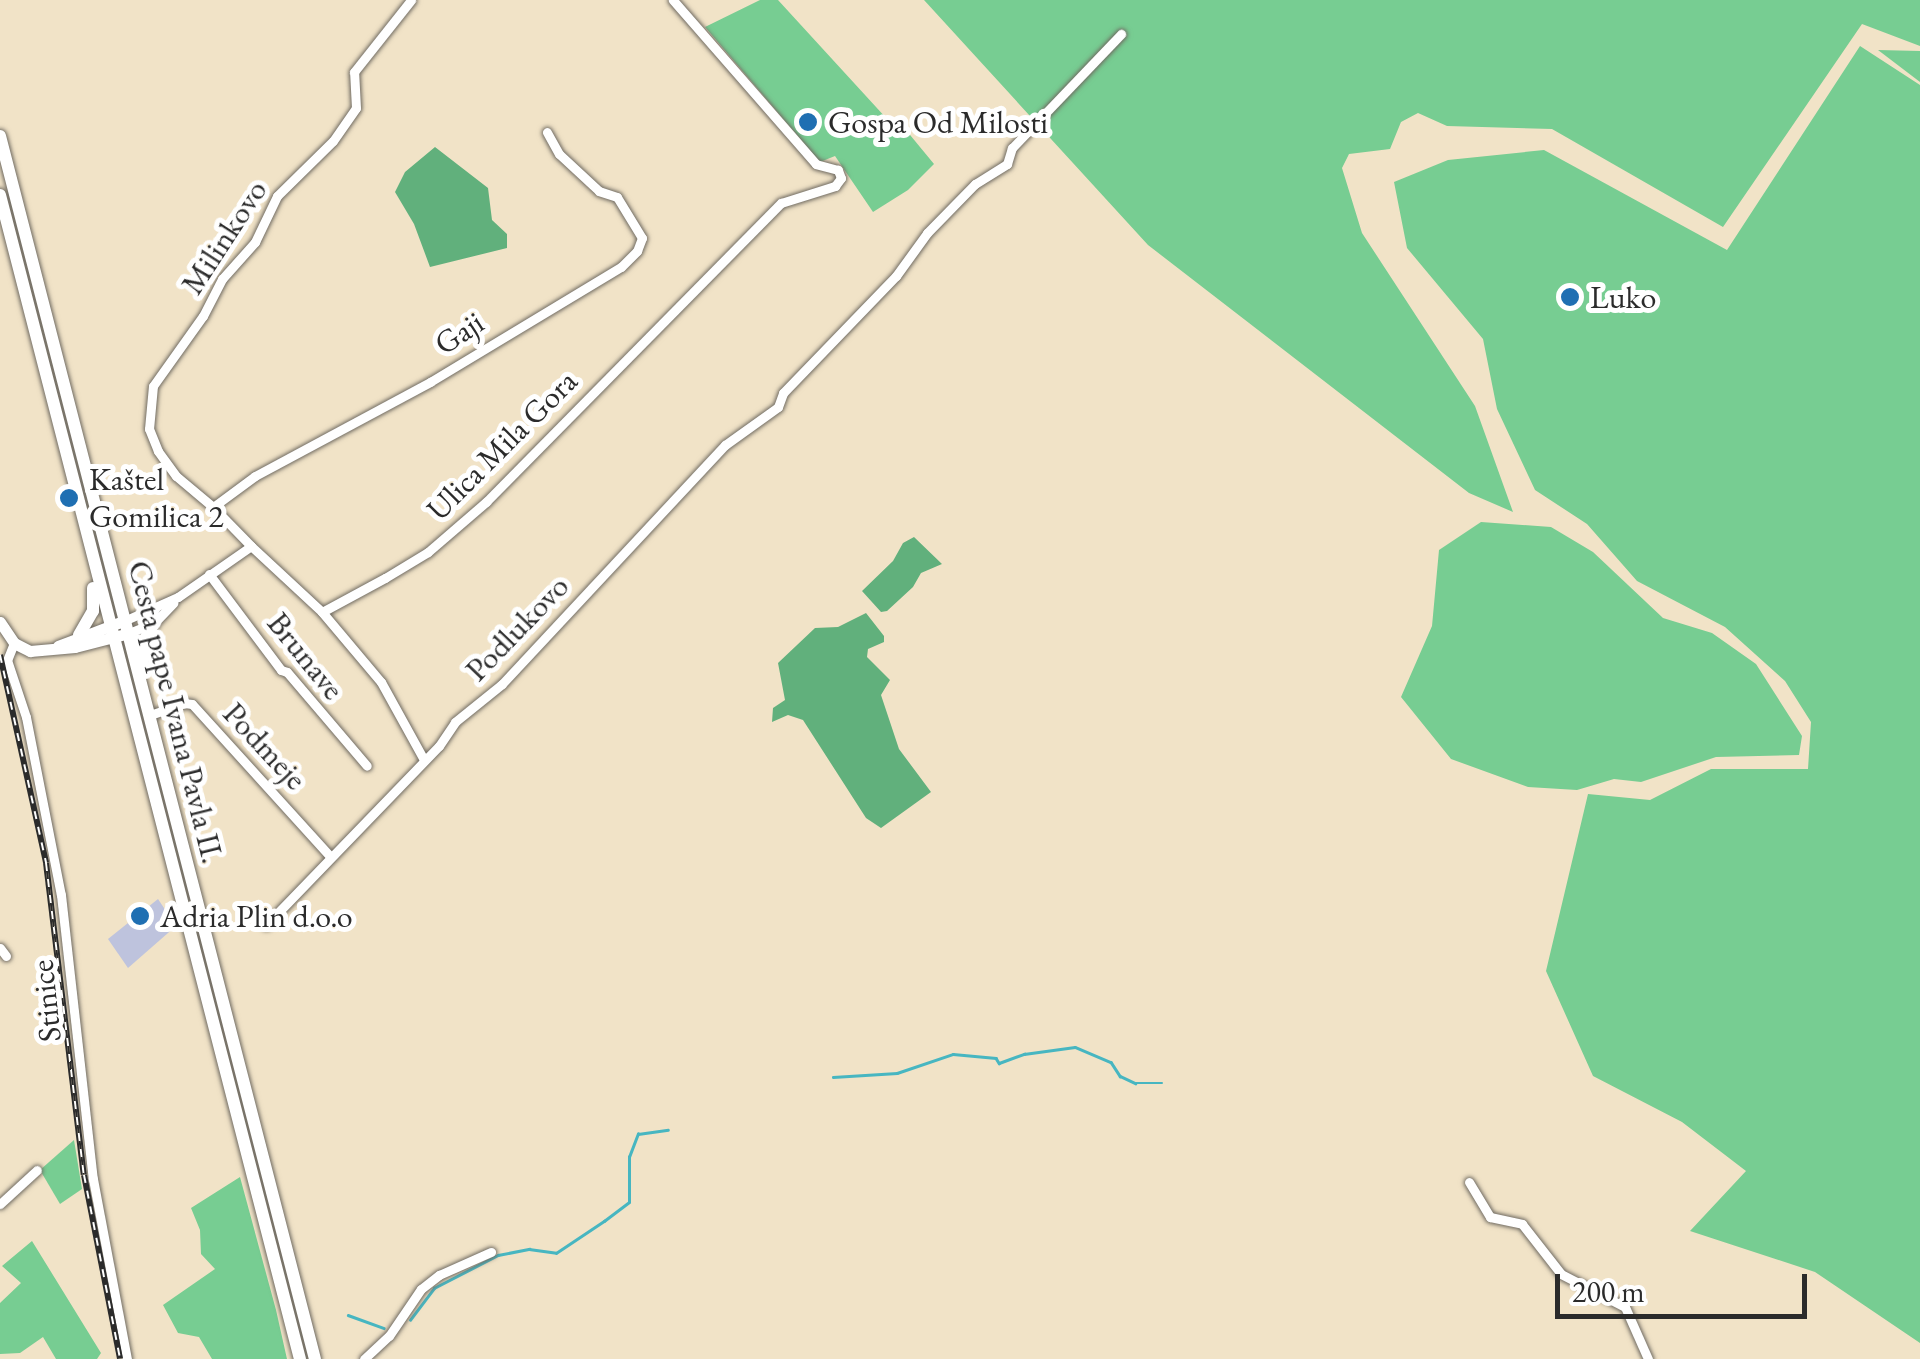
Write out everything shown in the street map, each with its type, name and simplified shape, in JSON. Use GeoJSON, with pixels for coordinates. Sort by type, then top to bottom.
{"type":"FeatureCollection","features":[{"type":"Feature","properties":{"kind":"main road","name":"Cesta pape Ivana Pavla II."},"geometry":{"type":"LineString","coordinates":[[0,136],[300,1303],[318,1359]]}},
{"type":"Feature","properties":{"kind":"main road","name":"Cesta pape Ivana Pavla II."},"geometry":{"type":"LineString","coordinates":[[0,195],[300,1359]]}},
{"type":"Feature","properties":{"kind":"main road"},"geometry":{"type":"LineString","coordinates":[[79,636],[93,611],[95,570]]}},
{"type":"Feature","properties":{"kind":"main road"},"geometry":{"type":"LineString","coordinates":[[140,678],[145,640],[154,623]]}},
{"type":"Feature","properties":{"kind":"main road"},"geometry":{"type":"LineString","coordinates":[[289,1319],[292,1359]]}},
{"type":"Feature","properties":{"kind":"street","name":"Milinkovo"},"geometry":{"type":"LineString","coordinates":[[213,507],[176,476],[158,451],[149,429],[153,386],[203,316],[222,279],[255,242],[277,196],[333,141],[356,108],[354,72],[411,0]]}},
{"type":"Feature","properties":{"kind":"street","name":"Ulica Mila Gora"},"geometry":{"type":"LineString","coordinates":[[322,612],[386,578],[452,533],[781,202],[835,186],[841,178],[838,170],[816,164],[673,0]]}},
{"type":"Feature","properties":{"kind":"street","name":"Podlukovo"},"geometry":{"type":"LineString","coordinates":[[266,924],[424,760],[455,722],[502,684],[725,445],[778,407],[783,393],[896,276],[927,233],[975,184],[1007,164],[1012,148],[1121,34]]}},
{"type":"Feature","properties":{"kind":"street","name":"Gaji"},"geometry":{"type":"LineString","coordinates":[[213,507],[254,476],[430,382],[620,268],[637,251],[642,238],[618,197],[599,191],[559,154],[547,132]]}},
{"type":"Feature","properties":{"kind":"street"},"geometry":{"type":"LineString","coordinates":[[213,507],[322,612],[382,682],[424,760]]}},
{"type":"Feature","properties":{"kind":"street"},"geometry":{"type":"LineString","coordinates":[[128,627],[252,546]]}},
{"type":"Feature","properties":{"kind":"street","name":"Brunave"},"geometry":{"type":"LineString","coordinates":[[209,574],[281,670],[288,672],[367,766]]}},
{"type":"Feature","properties":{"kind":"street"},"geometry":{"type":"LineString","coordinates":[[0,622],[14,643],[30,650],[49,650],[154,623],[178,597]]}},
{"type":"Feature","properties":{"kind":"street"},"geometry":{"type":"LineString","coordinates":[[49,650],[79,636],[111,631]]}},
{"type":"Feature","properties":{"kind":"street","name":"Stinice"},"geometry":{"type":"LineString","coordinates":[[14,643],[8,660],[26,716],[61,895],[93,1179],[127,1359]]}},
{"type":"Feature","properties":{"kind":"street","name":"Podmeje"},"geometry":{"type":"LineString","coordinates":[[150,715],[192,704],[330,856]]}},
{"type":"Feature","properties":{"kind":"street"},"geometry":{"type":"LineString","coordinates":[[0,1204],[37,1170]]}},
{"type":"Feature","properties":{"kind":"street"},"geometry":{"type":"LineString","coordinates":[[1469,1182],[1490,1217],[1522,1224],[1561,1274],[1624,1307],[1648,1359]]}},
{"type":"Feature","properties":{"kind":"street"},"geometry":{"type":"LineString","coordinates":[[364,1359],[389,1336],[421,1289],[439,1275],[491,1252]]}},
{"type":"Feature","properties":{"kind":"shaded area"},"geometry":{"type":"Polygon","coordinates":[[[158,899],[176,926],[128,968],[108,939],[158,899]]]}},
{"type":"Feature","properties":{"kind":"green space"},"geometry":{"type":"Polygon","coordinates":[[[760,0],[778,0],[887,119],[901,124],[934,164],[908,190],[873,212],[835,156],[820,162],[705,27],[760,0]]]}},
{"type":"Feature","properties":{"kind":"green space"},"geometry":{"type":"Polygon","coordinates":[[[924,0],[1920,0],[1920,46],[1862,24],[1723,227],[1552,129],[1447,126],[1418,113],[1401,122],[1390,149],[1349,154],[1342,168],[1362,233],[1475,406],[1513,512],[1469,493],[1148,245],[924,0]]]}},
{"type":"Feature","properties":{"kind":"green space"},"geometry":{"type":"Polygon","coordinates":[[[1860,46],[1920,85],[1920,1343],[1815,1272],[1690,1231],[1746,1171],[1682,1122],[1593,1076],[1546,971],[1588,794],[1650,800],[1711,769],[1808,769],[1811,722],[1785,681],[1725,627],[1637,581],[1587,524],[1535,490],[1497,409],[1483,339],[1407,248],[1394,182],[1448,160],[1544,150],[1727,250],[1860,46]]]}},
{"type":"Feature","properties":{"kind":"green space"},"geometry":{"type":"Polygon","coordinates":[[[1878,50],[1920,51],[1920,82],[1878,50]]]}},
{"type":"Feature","properties":{"kind":"green space"},"geometry":{"type":"Polygon","coordinates":[[[435,147],[488,188],[492,220],[507,234],[507,248],[430,267],[414,224],[395,192],[405,172],[435,147]]]}},
{"type":"Feature","properties":{"kind":"green space"},"geometry":{"type":"Polygon","coordinates":[[[1481,522],[1551,527],[1593,552],[1663,618],[1712,633],[1756,664],[1802,736],[1799,755],[1716,757],[1641,782],[1614,779],[1577,790],[1528,787],[1451,759],[1401,697],[1432,626],[1439,550],[1481,522]]]}},
{"type":"Feature","properties":{"kind":"green space"},"geometry":{"type":"Polygon","coordinates":[[[914,537],[942,564],[921,573],[913,587],[881,612],[862,591],[893,561],[903,543],[914,537]]]}},
{"type":"Feature","properties":{"kind":"green space"},"geometry":{"type":"Polygon","coordinates":[[[866,613],[884,636],[884,642],[868,649],[867,657],[890,680],[881,695],[899,749],[931,792],[881,828],[866,818],[803,720],[788,715],[772,722],[773,708],[785,700],[778,663],[815,628],[838,627],[866,613]]]}},
{"type":"Feature","properties":{"kind":"green space"},"geometry":{"type":"Polygon","coordinates":[[[74,1140],[82,1189],[60,1204],[40,1170],[74,1140]]]}},
{"type":"Feature","properties":{"kind":"green space"},"geometry":{"type":"Polygon","coordinates":[[[240,1177],[287,1359],[212,1359],[199,1337],[178,1333],[163,1305],[215,1269],[201,1254],[200,1230],[191,1208],[240,1177]]]}},
{"type":"Feature","properties":{"kind":"green space"},"geometry":{"type":"Polygon","coordinates":[[[32,1241],[101,1353],[97,1359],[56,1359],[43,1337],[20,1353],[0,1354],[0,1303],[21,1283],[2,1266],[32,1241]]]}},
{"type":"Feature","properties":{"kind":"waterway"},"geometry":{"type":"LineString","coordinates":[[833,1077],[897,1073],[953,1054],[996,1058],[999,1063],[1024,1054],[1075,1047],[1111,1062],[1120,1076],[1135,1083],[1162,1083]]}},
{"type":"Feature","properties":{"kind":"waterway"},"geometry":{"type":"LineString","coordinates":[[410,1320],[434,1288],[498,1255],[529,1249],[556,1253],[604,1221],[629,1202],[629,1157],[638,1134],[668,1130]]}},
{"type":"Feature","properties":{"kind":"waterway"},"geometry":{"type":"LineString","coordinates":[[348,1315],[384,1328]]}},
{"type":"Feature","properties":{"kind":"railway"},"geometry":{"type":"LineString","coordinates":[[0,655],[46,863],[84,1175],[120,1359]]}},
{"type":"Feature","properties":{"kind":"place","name":"Gospa Od Milosti"},"geometry":{"type":"Point","coordinates":[808,122]}},
{"type":"Feature","properties":{"kind":"place","name":"Luko"},"geometry":{"type":"Point","coordinates":[1570,297]}},
{"type":"Feature","properties":{"kind":"place","name":"Kaštel Gomilica 2"},"geometry":{"type":"Point","coordinates":[69,498]}},
{"type":"Feature","properties":{"kind":"place","name":"Adria Plin d.o.o"},"geometry":{"type":"Point","coordinates":[140,916]}}]}
